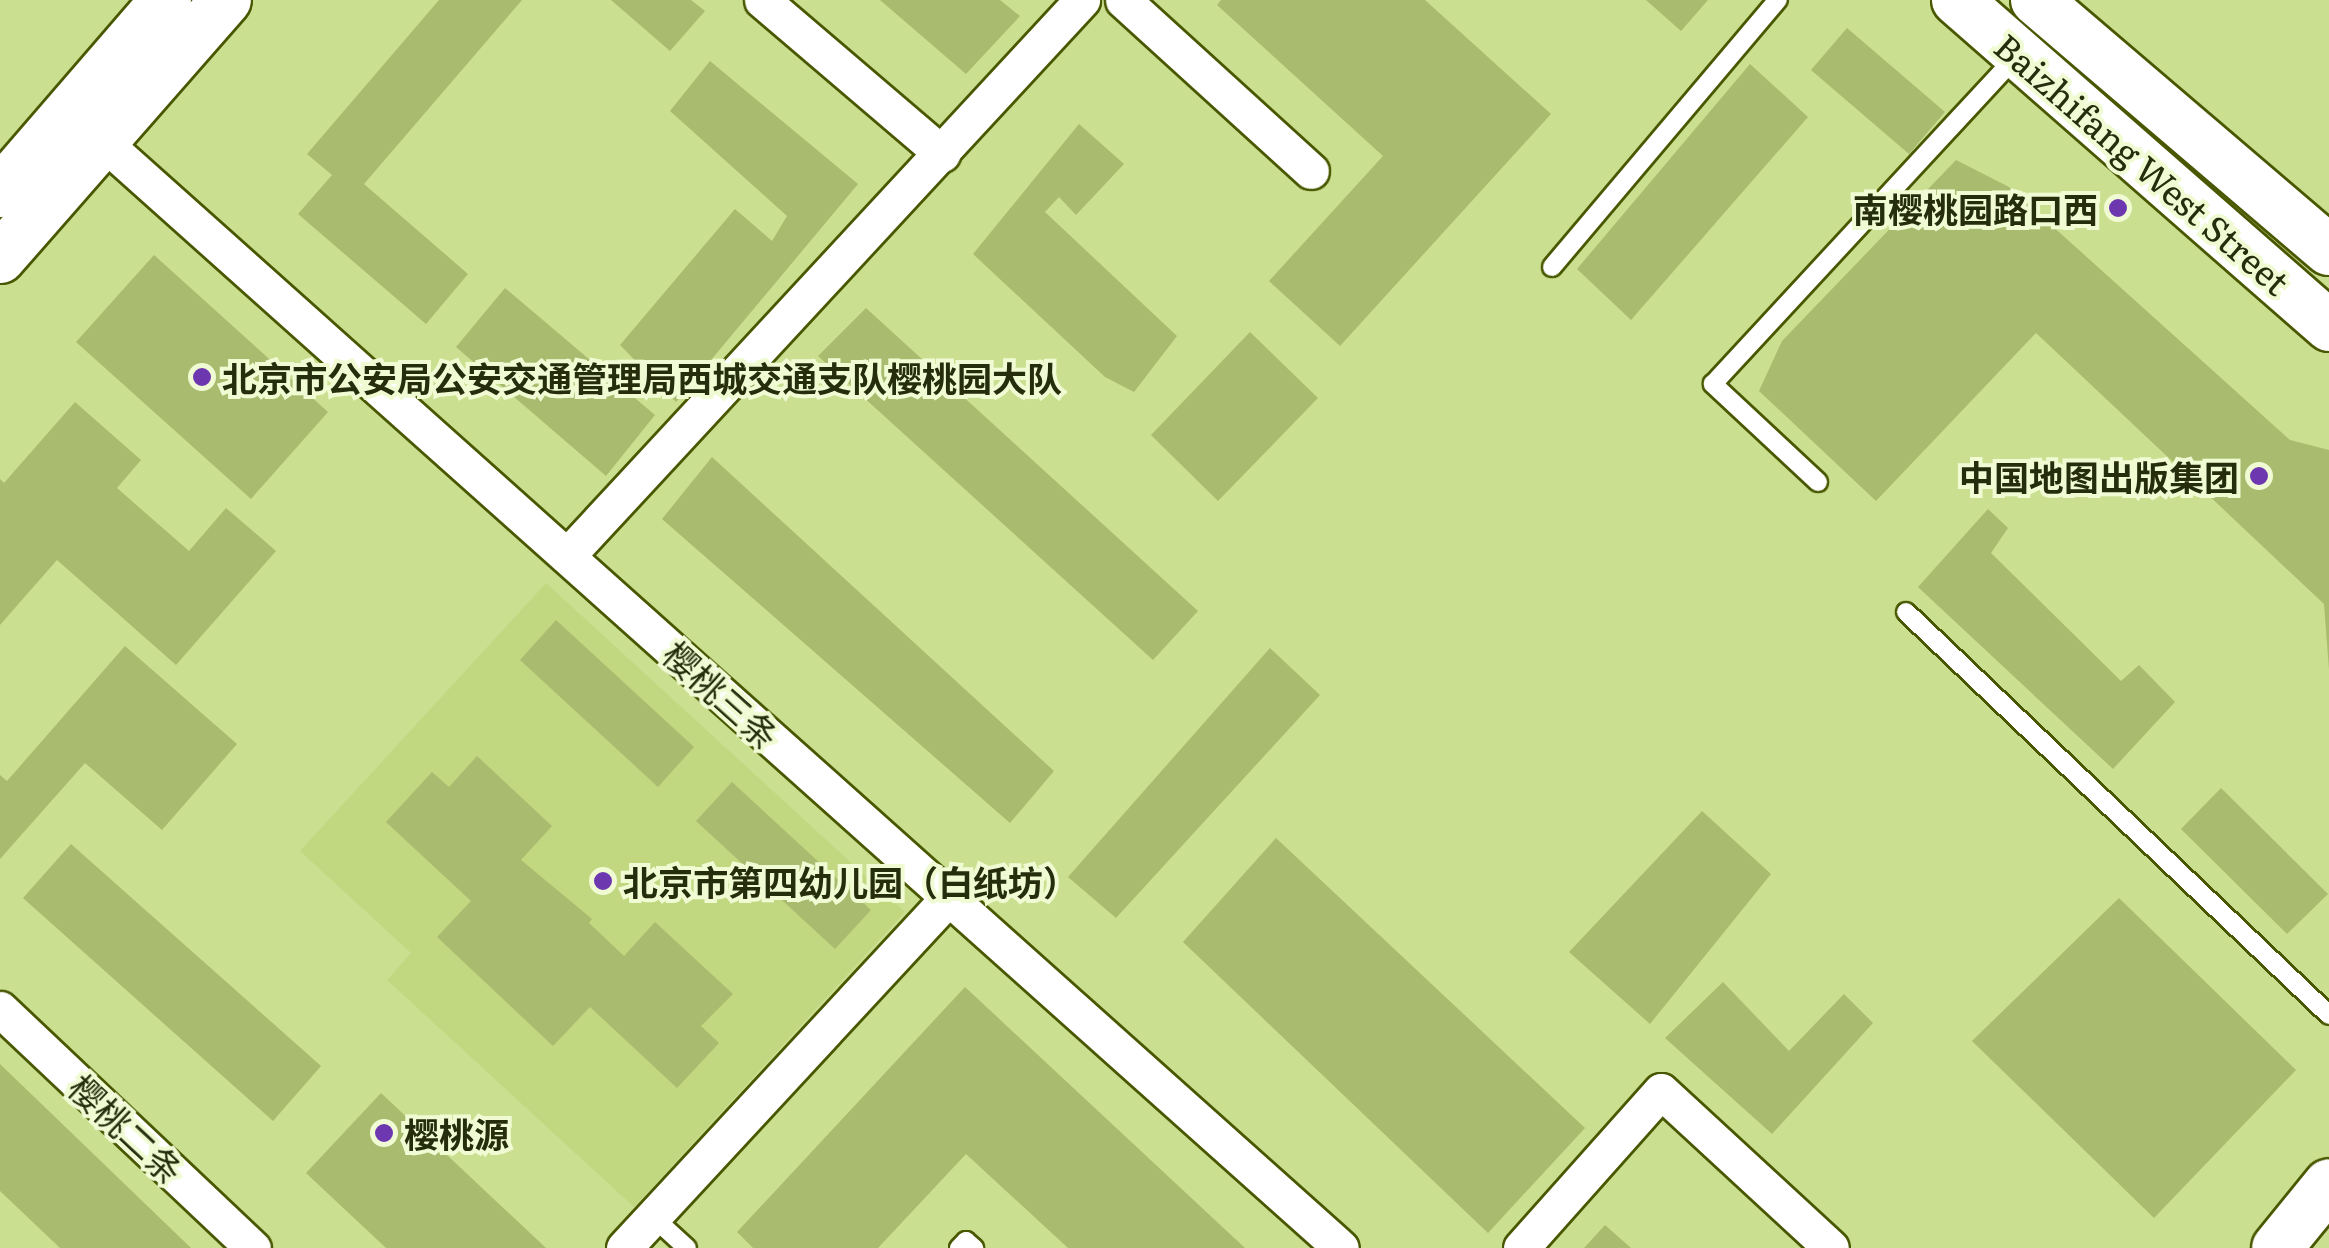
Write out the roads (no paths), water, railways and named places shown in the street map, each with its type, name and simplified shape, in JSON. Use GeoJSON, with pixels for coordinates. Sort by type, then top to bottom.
{"type":"FeatureCollection","features":[{"type":"Feature","properties":{"kind":"main road"},"geometry":{"type":"LineString","coordinates":[[0,258],[166,0]]}},
{"type":"Feature","properties":{"kind":"main road"},"geometry":{"type":"LineString","coordinates":[[0,192],[85,127],[226,0]]}},
{"type":"Feature","properties":{"kind":"main road","name":"Baizhifang West Street"},"geometry":{"type":"LineString","coordinates":[[1956,0],[2329,326]]}},
{"type":"Feature","properties":{"kind":"main road","name":"Baizhifang West Street"},"geometry":{"type":"LineString","coordinates":[[2036,0],[2329,250]]}},
{"type":"Feature","properties":{"kind":"main road"},"geometry":{"type":"LineString","coordinates":[[2277,1248],[2329,1184]]}},
{"type":"Feature","properties":{"kind":"street"},"geometry":{"type":"LineString","coordinates":[[762,0],[942,154]]}},
{"type":"Feature","properties":{"kind":"street"},"geometry":{"type":"LineString","coordinates":[[567,556],[1082,0]]}},
{"type":"Feature","properties":{"kind":"street"},"geometry":{"type":"LineString","coordinates":[[1123,0],[1311,171]]}},
{"type":"Feature","properties":{"kind":"street","name":"樱桃三条"},"geometry":{"type":"LineString","coordinates":[[85,127],[1341,1248]]}},
{"type":"Feature","properties":{"kind":"street"},"geometry":{"type":"LineString","coordinates":[[624,1248],[948,897]]}},
{"type":"Feature","properties":{"kind":"street","name":"樱桃二条"},"geometry":{"type":"LineString","coordinates":[[0,1009],[254,1248]]}},
{"type":"Feature","properties":{"kind":"street"},"geometry":{"type":"LineString","coordinates":[[1521,1248],[1661,1091],[1831,1248]]}},
{"type":"Feature","properties":{"kind":"lane"},"geometry":{"type":"LineString","coordinates":[[1552,267],[1778,0]]}},
{"type":"Feature","properties":{"kind":"lane"},"geometry":{"type":"LineString","coordinates":[[1818,482],[1713,384],[2019,53]]}},
{"type":"Feature","properties":{"kind":"lane"},"geometry":{"type":"LineString","coordinates":[[1906,612],[2329,1015]]}},
{"type":"Feature","properties":{"kind":"lane"},"geometry":{"type":"LineString","coordinates":[[653,1217],[687,1248]]}},
{"type":"Feature","properties":{"kind":"lane"},"geometry":{"type":"LineString","coordinates":[[959,1248],[966,1241],[974,1248]]}},
{"type":"Feature","properties":{"kind":"place","name":"南樱桃园路口西"},"geometry":{"type":"Point","coordinates":[2118,208]}},
{"type":"Feature","properties":{"kind":"place","name":"北京市公安局公安交通管理局西城交通支队樱桃园大队"},"geometry":{"type":"Point","coordinates":[202,377]}},
{"type":"Feature","properties":{"kind":"place","name":"中国地图出版集团"},"geometry":{"type":"Point","coordinates":[2259,476]}},
{"type":"Feature","properties":{"kind":"place","name":"北京市第四幼儿园（白纸坊）"},"geometry":{"type":"Point","coordinates":[603,881]}},
{"type":"Feature","properties":{"kind":"place","name":"樱桃源"},"geometry":{"type":"Point","coordinates":[384,1133]}}]}
